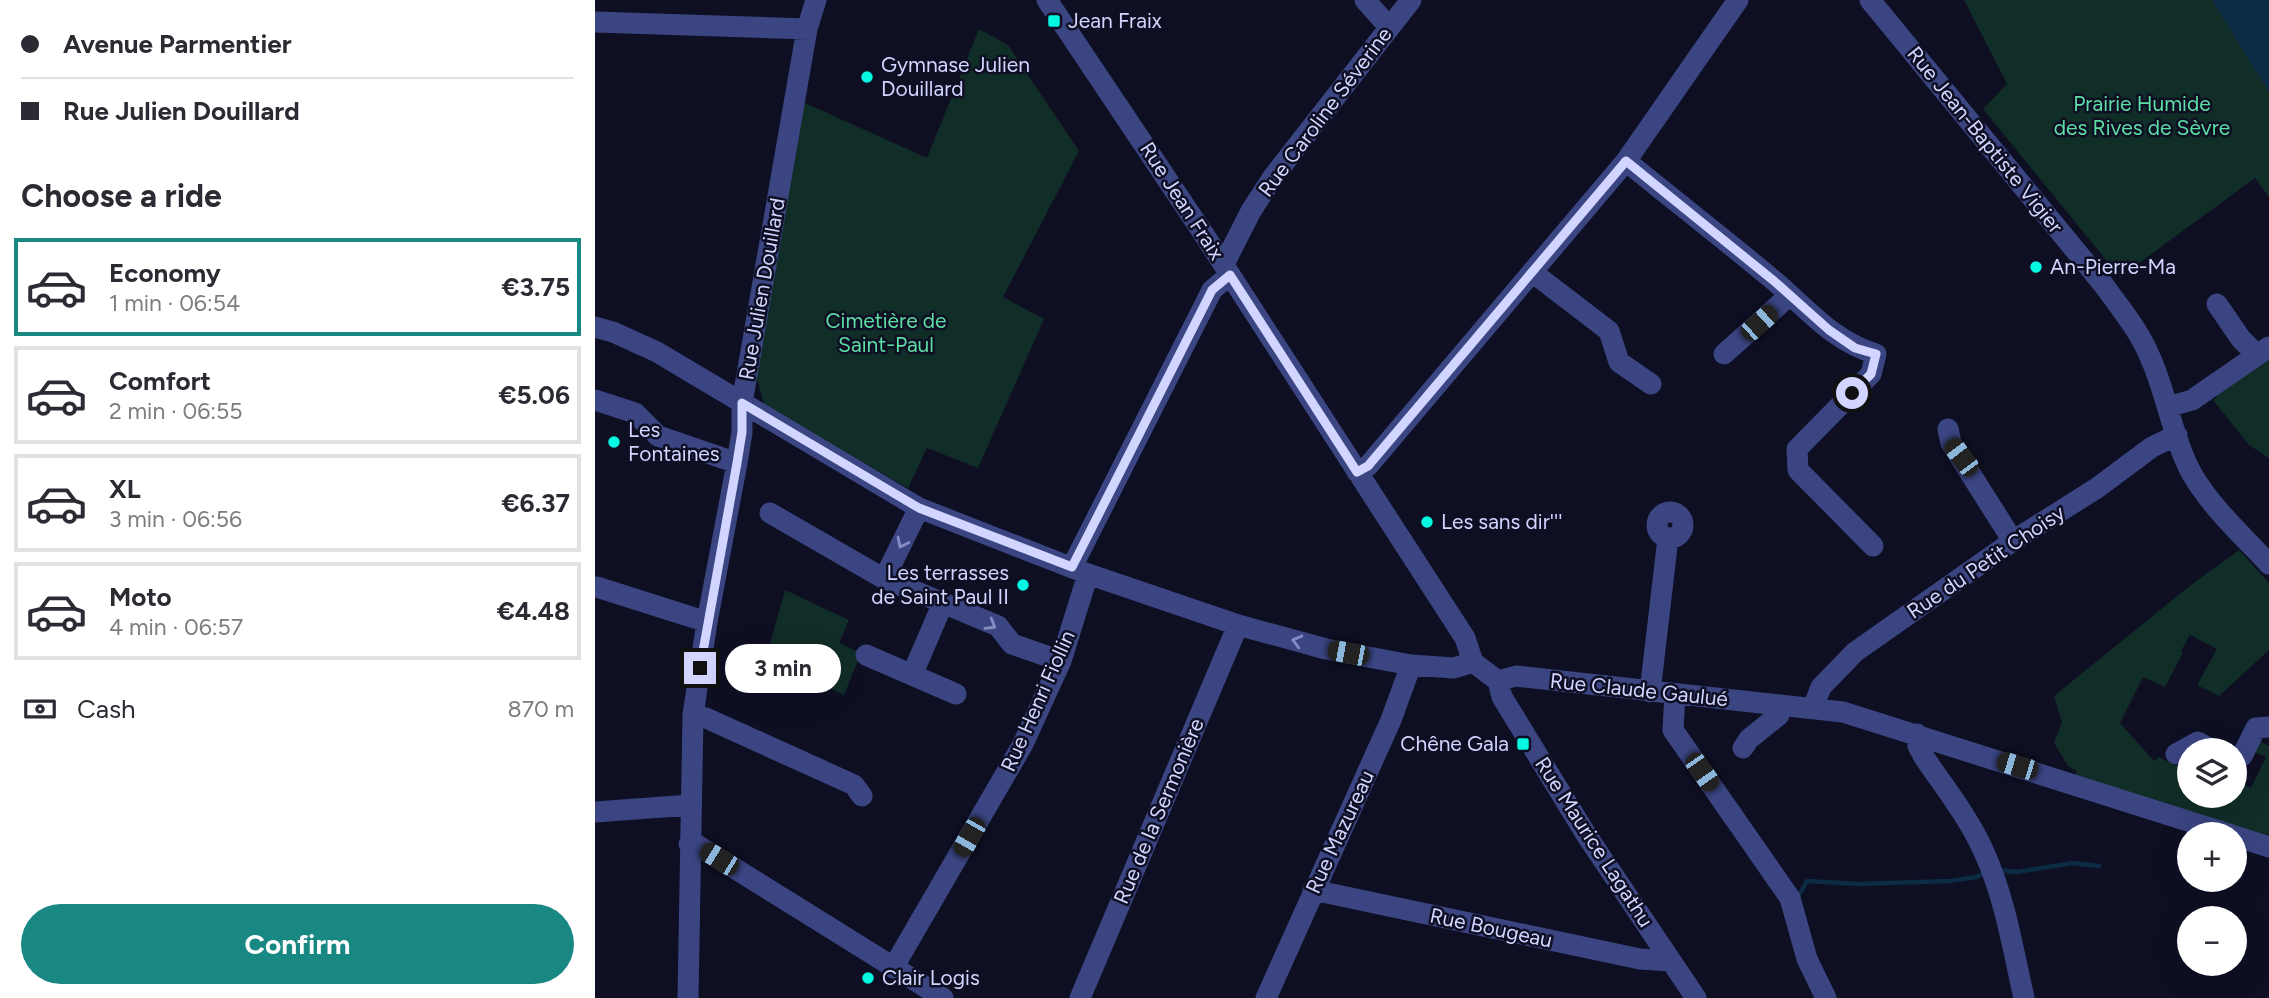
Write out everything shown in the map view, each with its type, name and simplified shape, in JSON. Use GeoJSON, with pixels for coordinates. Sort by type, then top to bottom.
{"type":"FeatureCollection","features":[{"type":"Feature","properties":{"kind":"street","name":"Rue Julien Douillard"},"geometry":{"type":"LineString","coordinates":[[688,998],[689,805],[693,715],[742,432],[742,403],[807,29],[816,0]]}},
{"type":"Feature","properties":{"kind":"street","name":"Rue Jean Fraix"},"geometry":{"type":"LineString","coordinates":[[1047,0],[1227,270],[1465,638],[1473,662]]}},
{"type":"Feature","properties":{"kind":"street"},"geometry":{"type":"LineString","coordinates":[[1365,0],[1389,27]]}},
{"type":"Feature","properties":{"kind":"street","name":"Rue Caroline Séverine"},"geometry":{"type":"LineString","coordinates":[[1080,570],[1207,300],[1227,270],[1251,211],[1273,177],[1411,0]]}},
{"type":"Feature","properties":{"kind":"street"},"geometry":{"type":"LineString","coordinates":[[1357,472],[1368,466],[1626,161],[1738,0]]}},
{"type":"Feature","properties":{"kind":"street","name":"Rue Jean-Baptiste Vigier"},"geometry":{"type":"LineString","coordinates":[[1870,0],[2110,294],[2132,325],[2151,358],[2182,452],[2196,481],[2269,564]]}},
{"type":"Feature","properties":{"kind":"street"},"geometry":{"type":"LineString","coordinates":[[595,22],[807,29]]}},
{"type":"Feature","properties":{"kind":"street"},"geometry":{"type":"LineString","coordinates":[[1626,161],[1829,330],[1855,348],[1876,354],[1871,374],[1797,449],[1798,470],[1873,546]]}},
{"type":"Feature","properties":{"kind":"street"},"geometry":{"type":"LineString","coordinates":[[1532,272],[1609,331],[1619,362],[1651,384]]}},
{"type":"Feature","properties":{"kind":"street"},"geometry":{"type":"LineString","coordinates":[[1724,354],[1790,295]]}},
{"type":"Feature","properties":{"kind":"street"},"geometry":{"type":"LineString","coordinates":[[2168,407],[2192,400],[2263,351],[2241,339],[2217,304]]}},
{"type":"Feature","properties":{"kind":"street"},"geometry":{"type":"LineString","coordinates":[[595,327],[657,352],[919,508],[1080,570],[1238,625],[1326,649],[1411,665],[1454,667],[1473,662],[1499,681]]}},
{"type":"Feature","properties":{"kind":"street"},"geometry":{"type":"LineString","coordinates":[[595,400],[635,413],[657,436],[737,463]]}},
{"type":"Feature","properties":{"kind":"street"},"geometry":{"type":"LineString","coordinates":[[1948,429],[1951,443],[2013,541]]}},
{"type":"Feature","properties":{"kind":"street","name":"Rue du Petit Choisy"},"geometry":{"type":"LineString","coordinates":[[1813,708],[1821,687],[1855,652],[2013,541],[2097,488],[2152,447],[2177,435]]}},
{"type":"Feature","properties":{"kind":"street"},"geometry":{"type":"LineString","coordinates":[[884,579],[919,508]]}},
{"type":"Feature","properties":{"kind":"street"},"geometry":{"type":"LineString","coordinates":[[770,513],[884,579],[998,626],[1012,644],[1061,661]]}},
{"type":"Feature","properties":{"kind":"street"},"geometry":{"type":"LineString","coordinates":[[1650,692],[1668,538]]}},
{"type":"Feature","properties":{"kind":"street","name":"Rue Henri Fiollin"},"geometry":{"type":"LineString","coordinates":[[893,968],[1023,744],[1061,661],[1080,570]]}},
{"type":"Feature","properties":{"kind":"street"},"geometry":{"type":"LineString","coordinates":[[597,587],[707,622]]}},
{"type":"Feature","properties":{"kind":"street"},"geometry":{"type":"LineString","coordinates":[[912,675],[943,603]]}},
{"type":"Feature","properties":{"kind":"street","name":"Rue de la Sermonière"},"geometry":{"type":"LineString","coordinates":[[1080,998],[1238,625]]}},
{"type":"Feature","properties":{"kind":"street"},"geometry":{"type":"LineString","coordinates":[[866,655],[956,694]]}},
{"type":"Feature","properties":{"kind":"street","name":"Rue Mazureau"},"geometry":{"type":"LineString","coordinates":[[1266,998],[1391,720],[1411,665]]}},
{"type":"Feature","properties":{"kind":"street","name":"Rue Claude Gaulué"},"geometry":{"type":"LineString","coordinates":[[1499,681],[1516,676],[1556,673],[1650,692],[1843,712],[2192,822]]}},
{"type":"Feature","properties":{"kind":"street","name":"Rue Maurice Lagathu"},"geometry":{"type":"LineString","coordinates":[[1499,681],[1502,697],[1587,836],[1696,998]]}},
{"type":"Feature","properties":{"kind":"street"},"geometry":{"type":"LineString","coordinates":[[1675,694],[1673,730],[1790,898],[1807,959],[1826,998]]}},
{"type":"Feature","properties":{"kind":"street"},"geometry":{"type":"LineString","coordinates":[[1743,748],[1749,739],[1779,715],[1781,705]]}},
{"type":"Feature","properties":{"kind":"street"},"geometry":{"type":"LineString","coordinates":[[693,715],[706,718],[855,785],[862,796]]}},
{"type":"Feature","properties":{"kind":"street"},"geometry":{"type":"LineString","coordinates":[[2247,746],[2256,728],[2269,727]]}},
{"type":"Feature","properties":{"kind":"street"},"geometry":{"type":"LineString","coordinates":[[1917,734],[1918,746],[1924,757],[1973,830],[1985,854],[1998,887],[2024,998]]}},
{"type":"Feature","properties":{"kind":"street"},"geometry":{"type":"LineString","coordinates":[[595,812],[689,805]]}},
{"type":"Feature","properties":{"kind":"street","name":"Rue Claude Gaulué"},"geometry":{"type":"LineString","coordinates":[[2247,840],[2269,847]]}},
{"type":"Feature","properties":{"kind":"street"},"geometry":{"type":"LineString","coordinates":[[689,844],[697,845],[943,998]]}},
{"type":"Feature","properties":{"kind":"street","name":"Rue Bougeau"},"geometry":{"type":"LineString","coordinates":[[1313,890],[1640,960],[1670,961]]}},
{"type":"Feature","properties":{"kind":"green space","name":"Prairie Humide des Rives de Sèvre"},"geometry":{"type":"Polygon","coordinates":[[[1964,0],[2212,0],[2269,92],[2269,197],[2255,178],[2120,277],[1983,109],[2007,84],[1964,0]]]}},
{"type":"Feature","properties":{"kind":"green space","name":"Cimetière de Saint-Paul"},"geometry":{"type":"Polygon","coordinates":[[[979,29],[1008,45],[1079,151],[1003,297],[1044,319],[978,468],[927,448],[908,488],[765,407],[756,376],[803,102],[927,158],[979,29]]]}},
{"type":"Feature","properties":{"kind":"green space"},"geometry":{"type":"Polygon","coordinates":[[[2269,357],[2269,458],[2249,445],[2213,400],[2218,396],[2215,393],[2269,357]]]}},
{"type":"Feature","properties":{"kind":"green space"},"geometry":{"type":"Polygon","coordinates":[[[2239,550],[2269,583],[2269,650],[2219,696],[2197,685],[2217,649],[2190,635],[2165,687],[2143,677],[2120,723],[2154,761],[2159,757],[2177,766],[2177,808],[2247,808],[2247,786],[2251,788],[2266,757],[2255,752],[2261,742],[2269,746],[2269,839],[2247,832],[2247,822],[2217,822],[2075,776],[2077,771],[2068,766],[2054,743],[2062,722],[2054,696],[2187,588],[2239,550]]]}},
{"type":"Feature","properties":{"kind":"green space"},"geometry":{"type":"Polygon","coordinates":[[[785,590],[849,620],[839,643],[861,653],[844,695],[766,658],[785,590]]]}},
{"type":"Feature","properties":{"kind":"water"},"geometry":{"type":"Polygon","coordinates":[[[2212,0],[2269,0],[2269,92],[2212,0]]]}},
{"type":"Feature","properties":{"kind":"waterway"},"geometry":{"type":"LineString","coordinates":[[1998,870],[2016,872],[2073,863],[2099,866]]}},
{"type":"Feature","properties":{"kind":"waterway"},"geometry":{"type":"LineString","coordinates":[[1799,895],[1807,881],[1858,884],[1950,881],[1985,873]]}},
{"type":"Feature","properties":{"kind":"place","name":"Jean Fraix"},"geometry":{"type":"Point","coordinates":[1054,21]}},
{"type":"Feature","properties":{"kind":"place","name":"Gymnase Julien Douillard"},"geometry":{"type":"Point","coordinates":[867,77]}},
{"type":"Feature","properties":{"kind":"place","name":"An-Pierre-Ma"},"geometry":{"type":"Point","coordinates":[2036,267]}},
{"type":"Feature","properties":{"kind":"place","name":"Les Fontaines"},"geometry":{"type":"Point","coordinates":[614,442]}},
{"type":"Feature","properties":{"kind":"place","name":"Les sans dir'''"},"geometry":{"type":"Point","coordinates":[1427,522]}},
{"type":"Feature","properties":{"kind":"place","name":"Les terrasses de Saint Paul II"},"geometry":{"type":"Point","coordinates":[1023,585]}},
{"type":"Feature","properties":{"kind":"place","name":"Chêne Gala"},"geometry":{"type":"Point","coordinates":[1523,744]}},
{"type":"Feature","properties":{"kind":"place","name":"Clair Logis"},"geometry":{"type":"Point","coordinates":[868,978]}},
{"type":"Feature","properties":{"kind":"route"},"geometry":{"type":"LineString","coordinates":[[700,668],[742,432],[742,403],[919,508],[1072,567],[1212,290],[1220,282],[1230,275],[1357,472],[1368,466],[1626,161],[1774,281],[1829,330],[1855,348],[1876,354],[1871,374],[1852,393]]}}]}
